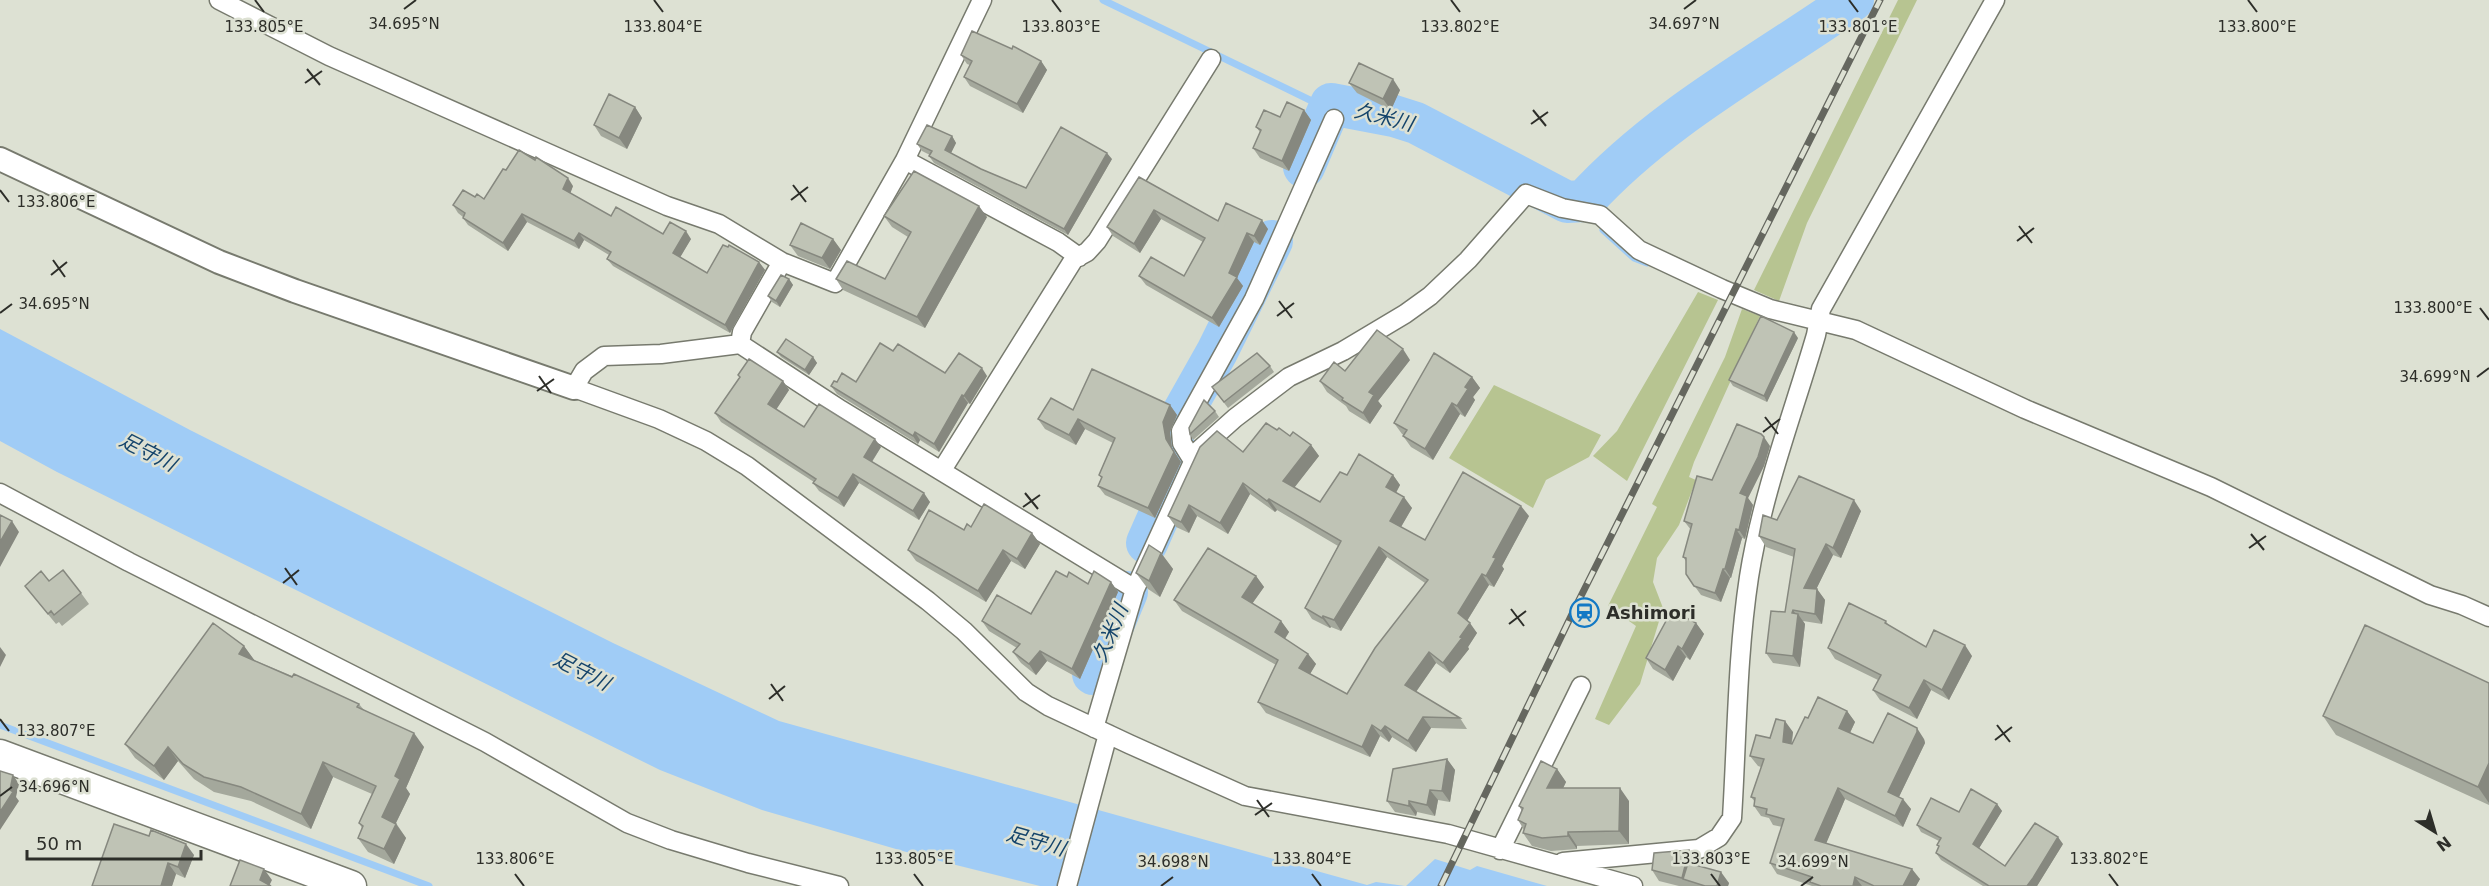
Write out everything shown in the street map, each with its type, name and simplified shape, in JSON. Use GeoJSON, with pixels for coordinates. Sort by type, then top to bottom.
{"type":"FeatureCollection","features":[{"type":"Feature","properties":{"kind":"highway"},"geometry":{"type":"LineString","coordinates":[[0,755],[351,886]]}},
{"type":"Feature","properties":{"kind":"street"},"geometry":{"type":"LineString","coordinates":[[219,0],[329,56],[667,206],[719,224],[782,262],[835,283],[905,160],[982,0]]}},
{"type":"Feature","properties":{"kind":"street"},"geometry":{"type":"LineString","coordinates":[[1552,863],[1699,849],[1719,837],[1732,818],[1741,659],[1749,577],[1759,530],[1816,334],[1821,309],[1995,0]]}},
{"type":"Feature","properties":{"kind":"street"},"geometry":{"type":"LineString","coordinates":[[942,470],[1074,259],[1097,241],[1211,59]]}},
{"type":"Feature","properties":{"kind":"street"},"geometry":{"type":"LineString","coordinates":[[1192,459],[1182,443],[1181,431],[1254,299],[1334,119]]}},
{"type":"Feature","properties":{"kind":"street"},"geometry":{"type":"LineString","coordinates":[[0,159],[219,262],[659,419],[706,441],[747,466],[928,601],[964,631],[1026,692],[1048,706],[1245,796],[1448,834],[1633,886]]}},
{"type":"Feature","properties":{"kind":"street"},"geometry":{"type":"LineString","coordinates":[[905,160],[1058,242],[1079,257]]}},
{"type":"Feature","properties":{"kind":"street"},"geometry":{"type":"LineString","coordinates":[[1067,886],[1102,758],[1101,731],[1135,589],[1192,459],[1198,450],[1235,418],[1289,377],[1343,351],[1405,314],[1430,296],[1468,260],[1526,194],[1562,208],[1600,215],[1639,250],[1753,302],[1770,309],[1866,334],[2025,409],[2211,487],[2430,594],[2489,617]]}},
{"type":"Feature","properties":{"kind":"street"},"geometry":{"type":"LineString","coordinates":[[740,344],[742,332],[782,262]]}},
{"type":"Feature","properties":{"kind":"street"},"geometry":{"type":"LineString","coordinates":[[574,388],[584,371],[604,356],[661,354],[740,344],[841,410],[1135,589]]}},
{"type":"Feature","properties":{"kind":"street"},"geometry":{"type":"LineString","coordinates":[[0,493],[129,562],[485,742],[627,823],[671,840],[748,863],[838,886]]}},
{"type":"Feature","properties":{"kind":"street"},"geometry":{"type":"LineString","coordinates":[[1500,850],[1581,686]]}},
{"type":"Feature","properties":{"kind":"green space"},"geometry":{"type":"Polygon","coordinates":[[[1898,0],[1917,0],[1807,223],[1779,301],[1754,290],[1898,0]]]}},
{"type":"Feature","properties":{"kind":"green space"},"geometry":{"type":"Polygon","coordinates":[[[1698,292],[1718,300],[1627,481],[1593,456],[1617,431],[1698,292]]]}},
{"type":"Feature","properties":{"kind":"green space"},"geometry":{"type":"Polygon","coordinates":[[[1742,309],[1760,316],[1694,462],[1689,477],[1696,480],[1679,525],[1657,558],[1653,582],[1663,608],[1640,684],[1609,725],[1595,719],[1636,626],[1608,606],[1657,507],[1652,504],[1725,357],[1742,309]]]}},
{"type":"Feature","properties":{"kind":"green space"},"geometry":{"type":"Polygon","coordinates":[[[1494,385],[1601,435],[1589,457],[1546,480],[1533,508],[1449,458],[1494,385]]]}},
{"type":"Feature","properties":{"kind":"water","name":"足守川"},"geometry":{"type":"Polygon","coordinates":[[[0,329],[190,430],[613,643],[779,721],[1367,885],[1376,882],[1405,886],[1040,886],[920,856],[762,810],[660,770],[57,472],[0,441],[0,329]]]}},
{"type":"Feature","properties":{"kind":"water"},"geometry":{"type":"Polygon","coordinates":[[[1435,859],[1470,870],[1477,866],[1547,886],[1406,886],[1435,859]]]}},
{"type":"Feature","properties":{"kind":"building"},"geometry":{"type":"Polygon","coordinates":[[[972,31],[1012,49],[1013,46],[1041,61],[1017,104],[964,77],[972,61],[961,55],[972,31]]]}},
{"type":"Feature","properties":{"kind":"building"},"geometry":{"type":"Polygon","coordinates":[[[1359,63],[1393,79],[1383,99],[1349,83],[1359,63]]]}},
{"type":"Feature","properties":{"kind":"building"},"geometry":{"type":"Polygon","coordinates":[[[609,94],[635,107],[619,138],[594,125],[609,94]]]}},
{"type":"Feature","properties":{"kind":"building"},"geometry":{"type":"Polygon","coordinates":[[[1287,102],[1304,110],[1282,161],[1253,148],[1261,130],[1256,127],[1264,110],[1280,117],[1287,102]]]}},
{"type":"Feature","properties":{"kind":"building"},"geometry":{"type":"Polygon","coordinates":[[[927,125],[952,136],[945,150],[981,169],[1026,188],[1061,127],[1107,153],[1064,229],[929,156],[932,151],[917,144],[927,125]]]}},
{"type":"Feature","properties":{"kind":"building"},"geometry":{"type":"Polygon","coordinates":[[[519,150],[535,160],[536,157],[568,178],[563,189],[611,216],[616,207],[663,234],[670,222],[686,231],[673,253],[707,273],[723,245],[728,247],[729,245],[759,262],[725,325],[607,259],[611,252],[579,233],[574,241],[522,214],[503,243],[463,218],[465,213],[453,205],[463,190],[475,197],[477,194],[484,199],[503,169],[506,170],[519,150]]]}},
{"type":"Feature","properties":{"kind":"building"},"geometry":{"type":"Polygon","coordinates":[[[914,171],[979,206],[917,317],[836,279],[847,261],[885,279],[911,232],[884,216],[914,171]]]}},
{"type":"Feature","properties":{"kind":"building"},"geometry":{"type":"Polygon","coordinates":[[[1139,177],[1218,221],[1226,203],[1262,220],[1254,236],[1247,233],[1229,273],[1237,277],[1212,318],[1139,276],[1151,257],[1184,276],[1205,238],[1154,210],[1134,244],[1107,227],[1139,177]]]}},
{"type":"Feature","properties":{"kind":"building"},"geometry":{"type":"Polygon","coordinates":[[[801,223],[833,239],[822,258],[790,245],[801,223]]]}},
{"type":"Feature","properties":{"kind":"building"},"geometry":{"type":"Polygon","coordinates":[[[781,275],[789,279],[776,301],[768,296],[781,275]]]}},
{"type":"Feature","properties":{"kind":"building"},"geometry":{"type":"Polygon","coordinates":[[[1761,316],[1794,332],[1764,396],[1729,380],[1761,316]]]}},
{"type":"Feature","properties":{"kind":"building"},"geometry":{"type":"Polygon","coordinates":[[[1377,330],[1403,349],[1369,392],[1374,395],[1363,413],[1342,400],[1343,398],[1320,381],[1334,362],[1345,371],[1377,330]]]}},
{"type":"Feature","properties":{"kind":"building"},"geometry":{"type":"Polygon","coordinates":[[[786,339],[813,357],[805,370],[777,352],[786,339]]]}},
{"type":"Feature","properties":{"kind":"building"},"geometry":{"type":"Polygon","coordinates":[[[880,343],[893,351],[898,344],[945,373],[959,353],[982,368],[964,396],[962,395],[934,444],[915,432],[913,436],[831,386],[834,381],[837,382],[842,373],[856,382],[880,343]]]}},
{"type":"Feature","properties":{"kind":"building"},"geometry":{"type":"Polygon","coordinates":[[[1257,353],[1270,366],[1224,402],[1212,387],[1257,353]]]}},
{"type":"Feature","properties":{"kind":"building"},"geometry":{"type":"Polygon","coordinates":[[[1434,353],[1472,377],[1465,387],[1468,389],[1457,406],[1452,403],[1425,449],[1403,436],[1407,430],[1394,423],[1434,353]]]}},
{"type":"Feature","properties":{"kind":"building"},"geometry":{"type":"Polygon","coordinates":[[[749,359],[783,381],[768,404],[804,427],[819,404],[875,439],[864,457],[924,493],[913,511],[853,474],[838,498],[813,483],[816,479],[715,413],[740,377],[738,375],[749,359]]]}},
{"type":"Feature","properties":{"kind":"building"},"geometry":{"type":"Polygon","coordinates":[[[1092,369],[1170,405],[1163,422],[1166,439],[1174,452],[1148,508],[1098,486],[1102,477],[1099,475],[1115,438],[1078,419],[1069,435],[1038,419],[1051,398],[1073,410],[1092,369]]]}},
{"type":"Feature","properties":{"kind":"building"},"geometry":{"type":"Polygon","coordinates":[[[1204,400],[1215,411],[1190,434],[1189,428],[1204,400]]]}},
{"type":"Feature","properties":{"kind":"building"},"geometry":{"type":"Polygon","coordinates":[[[1266,423],[1290,436],[1293,432],[1311,445],[1283,481],[1320,502],[1340,472],[1347,475],[1359,454],[1393,475],[1386,487],[1404,497],[1390,521],[1425,540],[1463,472],[1521,506],[1493,557],[1496,558],[1486,576],[1482,574],[1458,613],[1470,623],[1460,637],[1462,638],[1443,663],[1429,652],[1405,685],[1460,718],[1423,717],[1408,741],[1385,726],[1381,731],[1372,725],[1362,747],[1258,702],[1278,660],[1174,600],[1208,548],[1256,576],[1242,597],[1281,621],[1275,632],[1308,654],[1299,668],[1347,694],[1375,648],[1428,580],[1379,547],[1334,620],[1323,616],[1322,618],[1305,608],[1341,541],[1269,499],[1267,501],[1243,483],[1220,523],[1189,505],[1181,522],[1168,516],[1200,447],[1217,431],[1243,452],[1266,423]]]}},
{"type":"Feature","properties":{"kind":"building"},"geometry":{"type":"Polygon","coordinates":[[[1737,424],[1764,437],[1758,457],[1740,493],[1747,496],[1739,530],[1736,529],[1725,569],[1723,569],[1715,593],[1694,586],[1686,574],[1686,558],[1683,557],[1692,524],[1684,521],[1697,476],[1712,480],[1737,424]]]}},
{"type":"Feature","properties":{"kind":"building"},"geometry":{"type":"Polygon","coordinates":[[[1799,476],[1854,500],[1833,548],[1826,544],[1804,588],[1817,589],[1815,614],[1793,610],[1792,613],[1798,614],[1793,656],[1766,653],[1771,611],[1785,612],[1795,549],[1759,536],[1763,515],[1777,520],[1799,476]]]}},
{"type":"Feature","properties":{"kind":"building"},"geometry":{"type":"Polygon","coordinates":[[[984,504],[1032,533],[1017,559],[1003,550],[978,591],[908,550],[929,510],[964,530],[967,524],[971,527],[984,504]]]}},
{"type":"Feature","properties":{"kind":"building"},"geometry":{"type":"Polygon","coordinates":[[[0,515],[12,521],[0,542],[0,515]]]}},
{"type":"Feature","properties":{"kind":"building"},"geometry":{"type":"Polygon","coordinates":[[[1149,545],[1161,553],[1149,581],[1136,573],[1149,545]]]}},
{"type":"Feature","properties":{"kind":"building"},"geometry":{"type":"Polygon","coordinates":[[[63,570],[81,593],[54,615],[51,611],[48,614],[25,586],[41,571],[49,581],[63,570]]]}},
{"type":"Feature","properties":{"kind":"building"},"geometry":{"type":"Polygon","coordinates":[[[1056,571],[1067,577],[1069,572],[1088,584],[1094,571],[1111,582],[1072,669],[1040,651],[1029,664],[1013,652],[1020,644],[982,621],[997,595],[1031,614],[1056,571]]]}},
{"type":"Feature","properties":{"kind":"building"},"geometry":{"type":"Polygon","coordinates":[[[1849,603],[1886,621],[1885,623],[1926,647],[1934,630],[1965,645],[1942,690],[1924,680],[1909,708],[1873,690],[1881,675],[1828,648],[1849,603]]]}},
{"type":"Feature","properties":{"kind":"building"},"geometry":{"type":"Polygon","coordinates":[[[1672,610],[1696,623],[1682,649],[1678,646],[1665,670],[1646,658],[1672,610]]]}},
{"type":"Feature","properties":{"kind":"building"},"geometry":{"type":"Polygon","coordinates":[[[213,623],[244,646],[239,654],[292,677],[294,674],[359,704],[357,707],[414,733],[395,776],[400,779],[382,817],[396,824],[384,849],[358,838],[363,826],[359,823],[376,786],[323,762],[301,814],[241,787],[204,777],[183,764],[168,747],[154,766],[125,744],[213,623]]]}},
{"type":"Feature","properties":{"kind":"building"},"geometry":{"type":"Polygon","coordinates":[[[2365,625],[2489,683],[2489,763],[2478,787],[2323,716],[2365,625]]]}},
{"type":"Feature","properties":{"kind":"building"},"geometry":{"type":"Polygon","coordinates":[[[1818,697],[1847,711],[1839,728],[1873,743],[1888,713],[1917,728],[1888,792],[1903,799],[1895,816],[1838,788],[1815,840],[1912,869],[1903,886],[1874,886],[1855,877],[1853,886],[1821,886],[1810,882],[1812,877],[1770,863],[1784,819],[1766,814],[1767,809],[1754,806],[1755,798],[1751,797],[1764,759],[1750,756],[1756,735],[1770,738],[1776,719],[1785,721],[1783,742],[1792,744],[1818,697]]]}},
{"type":"Feature","properties":{"kind":"building"},"geometry":{"type":"Polygon","coordinates":[[[1447,759],[1442,791],[1430,790],[1427,805],[1409,801],[1409,806],[1387,801],[1393,769],[1447,759]]]}},
{"type":"Feature","properties":{"kind":"building"},"geometry":{"type":"Polygon","coordinates":[[[1541,761],[1557,769],[1547,788],[1620,788],[1619,831],[1568,832],[1568,836],[1542,838],[1523,833],[1526,824],[1518,820],[1523,808],[1519,806],[1541,761]]]}},
{"type":"Feature","properties":{"kind":"building"},"geometry":{"type":"Polygon","coordinates":[[[0,771],[13,775],[10,790],[13,792],[0,812],[0,771]]]}},
{"type":"Feature","properties":{"kind":"building"},"geometry":{"type":"Polygon","coordinates":[[[1971,789],[1997,804],[1973,844],[2005,866],[2035,823],[2058,837],[2027,886],[1989,886],[1936,853],[1941,838],[1917,825],[1931,798],[1959,812],[1971,789]]]}},
{"type":"Feature","properties":{"kind":"building"},"geometry":{"type":"Polygon","coordinates":[[[114,824],[149,836],[151,830],[186,844],[178,867],[168,863],[161,886],[92,886],[114,824]]]}},
{"type":"Feature","properties":{"kind":"building"},"geometry":{"type":"Polygon","coordinates":[[[1689,850],[1682,878],[1652,870],[1654,853],[1689,850]]]}},
{"type":"Feature","properties":{"kind":"building"},"geometry":{"type":"Polygon","coordinates":[[[240,860],[264,869],[260,880],[271,886],[230,886],[240,860]]]}},
{"type":"Feature","properties":{"kind":"building"},"geometry":{"type":"Polygon","coordinates":[[[1688,863],[1721,872],[1717,886],[1705,886],[1683,879],[1688,863]]]}},
{"type":"Feature","properties":{"kind":"waterway"},"geometry":{"type":"LineString","coordinates":[[1103,0],[1314,102],[1331,104]]}},
{"type":"Feature","properties":{"kind":"waterway","name":"久米川"},"geometry":{"type":"LineString","coordinates":[[1304,167],[1331,104],[1394,116],[1416,123],[1567,202],[1584,201],[1645,143],[1678,118],[1853,0]]}},
{"type":"Feature","properties":{"kind":"waterway"},"geometry":{"type":"LineString","coordinates":[[1603,230],[1634,258],[1647,263]]}},
{"type":"Feature","properties":{"kind":"waterway","name":"久米川"},"geometry":{"type":"LineString","coordinates":[[1147,543],[1183,461],[1168,439],[1217,352],[1272,241]]}},
{"type":"Feature","properties":{"kind":"waterway","name":"久米川"},"geometry":{"type":"LineString","coordinates":[[1093,674],[1127,592]]}},
{"type":"Feature","properties":{"kind":"waterway"},"geometry":{"type":"LineString","coordinates":[[0,725],[429,886]]}},
{"type":"Feature","properties":{"kind":"railway"},"geometry":{"type":"LineString","coordinates":[[1441,886],[1574,610],[1880,0]]}},
{"type":"Feature","properties":{"kind":"place","name":"Ashimori"},"geometry":{"type":"Point","coordinates":[1585,612]}}]}
